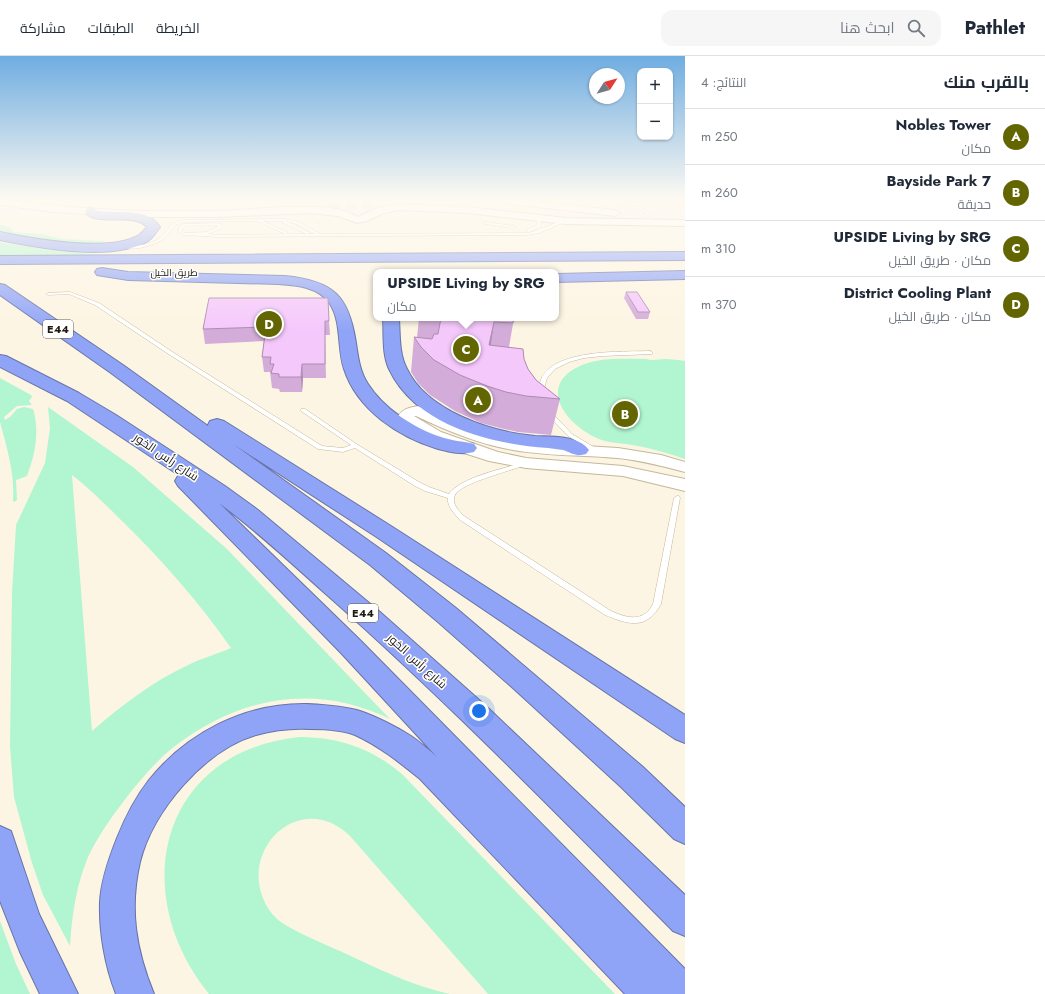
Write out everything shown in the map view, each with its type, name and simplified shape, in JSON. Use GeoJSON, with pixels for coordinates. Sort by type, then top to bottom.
{"type":"FeatureCollection","features":[{"type":"Feature","properties":{"kind":"highway"},"geometry":{"type":"LineString","coordinates":[[29,244],[60,249],[105,253],[181,255],[199,259]]}},
{"type":"Feature","properties":{"kind":"highway"},"geometry":{"type":"LineString","coordinates":[[45,244],[113,247],[126,244]]}},
{"type":"Feature","properties":{"kind":"highway","name":"طريق الخيل"},"geometry":{"type":"LineString","coordinates":[[0,260],[685,256]]}},
{"type":"Feature","properties":{"kind":"highway","name":"طريق الخيل"},"geometry":{"type":"LineString","coordinates":[[559,270],[685,269]]}},
{"type":"Feature","properties":{"kind":"highway","name":"طريق الخيل"},"geometry":{"type":"LineString","coordinates":[[0,272],[373,271]]}},
{"type":"Feature","properties":{"kind":"highway"},"geometry":{"type":"LineString","coordinates":[[102,272],[128,276],[278,280],[299,282],[319,288],[332,296],[341,308],[352,368],[360,385],[373,402],[389,417],[408,429],[448,446],[467,448]]}},
{"type":"Feature","properties":{"kind":"highway"},"geometry":{"type":"LineString","coordinates":[[559,278],[685,275]]}},
{"type":"Feature","properties":{"kind":"highway","name":"E44"},"geometry":{"type":"LineString","coordinates":[[0,288],[117,369],[378,559],[530,686],[632,777],[685,828]]}},
{"type":"Feature","properties":{"kind":"highway"},"geometry":{"type":"LineString","coordinates":[[391,321],[395,359],[398,369],[410,387],[426,402],[447,416],[472,427],[512,438],[555,438],[568,445],[588,450]]}},
{"type":"Feature","properties":{"kind":"highway","name":"شارع رأس الخور"},"geometry":{"type":"LineString","coordinates":[[0,360],[73,397],[218,491],[250,515],[371,619],[544,780],[685,919]]}},
{"type":"Feature","properties":{"kind":"highway"},"geometry":{"type":"LineString","coordinates":[[117,369],[185,407],[261,453],[450,575],[685,730]]}},
{"type":"Feature","properties":{"kind":"highway"},"geometry":{"type":"LineString","coordinates":[[147,444],[351,647],[684,994]]}},
{"type":"Feature","properties":{"kind":"highway"},"geometry":{"type":"LineString","coordinates":[[136,994],[132,988],[120,945],[117,902],[124,861],[139,823],[159,790],[186,761],[218,738],[252,723],[287,716],[323,717],[358,723],[402,745],[430,769],[484,823],[650,994]]}},
{"type":"Feature","properties":{"kind":"highway"},"geometry":{"type":"LineString","coordinates":[[0,842],[16,898],[29,932],[60,994]]}},
{"type":"Feature","properties":{"kind":"street"},"geometry":{"type":"LineString","coordinates":[[681,491],[643,474],[617,470],[526,463],[495,457],[467,448],[422,428],[407,418],[408,414],[414,411],[421,412],[453,428],[492,440],[528,447],[588,450],[639,456],[685,467]]}},
{"type":"Feature","properties":{"kind":"lane"},"geometry":{"type":"LineString","coordinates":[[113,247],[136,247],[149,244]]}},
{"type":"Feature","properties":{"kind":"lane"},"geometry":{"type":"LineString","coordinates":[[48,294],[70,293],[92,301],[237,396],[320,448],[342,450],[356,446]]}},
{"type":"Feature","properties":{"kind":"lane"},"geometry":{"type":"LineString","coordinates":[[543,400],[541,388],[542,382],[550,371],[562,363],[588,355],[650,353]]}},
{"type":"Feature","properties":{"kind":"lane"},"geometry":{"type":"LineString","coordinates":[[546,407],[558,424],[588,450]]}},
{"type":"Feature","properties":{"kind":"lane"},"geometry":{"type":"LineString","coordinates":[[303,410],[356,446],[417,484],[451,497]]}},
{"type":"Feature","properties":{"kind":"lane"},"geometry":{"type":"LineString","coordinates":[[555,438],[558,424]]}},
{"type":"Feature","properties":{"kind":"lane"},"geometry":{"type":"LineString","coordinates":[[526,463],[457,487],[451,497],[451,504],[453,508],[462,518],[608,613],[620,619],[634,621],[646,618],[654,612],[681,491]]}},
{"type":"Feature","properties":{"kind":"green space"},"geometry":{"type":"Polygon","coordinates":[[[0,244],[11,244],[49,250],[113,256],[0,255],[0,244]]]}},
{"type":"Feature","properties":{"kind":"green space"},"geometry":{"type":"Polygon","coordinates":[[[670,359],[685,361],[685,459],[652,449],[599,439],[587,433],[576,424],[567,415],[560,404],[558,394],[560,383],[568,373],[582,365],[590,362],[606,360],[670,359]]]}},
{"type":"Feature","properties":{"kind":"green space"},"geometry":{"type":"Polygon","coordinates":[[[0,378],[31,395],[32,397],[29,401],[32,405],[17,406],[4,417],[5,420],[17,409],[24,407],[33,409],[36,426],[36,443],[32,460],[27,476],[16,480],[17,500],[14,502],[12,471],[0,422],[0,378]]]}},
{"type":"Feature","properties":{"kind":"green space"},"geometry":{"type":"Polygon","coordinates":[[[48,407],[133,467],[227,549],[390,719],[362,708],[334,701],[307,699],[279,700],[252,706],[226,716],[200,729],[175,746],[158,761],[133,789],[109,822],[88,857],[73,912],[70,946],[43,895],[32,863],[14,797],[10,747],[12,593],[16,525],[45,463],[50,428],[48,407]],[[72,475],[92,731],[126,703],[150,686],[193,663],[231,648],[206,614],[166,566],[92,491],[72,475]]]}},
{"type":"Feature","properties":{"kind":"green space"},"geometry":{"type":"Polygon","coordinates":[[[299,737],[328,739],[354,746],[378,757],[402,774],[615,994],[488,994],[350,836],[330,823],[311,819],[293,823],[277,833],[266,848],[259,867],[260,887],[268,908],[276,918],[287,926],[314,940],[408,981],[436,991],[450,994],[209,994],[184,955],[169,913],[165,872],[171,833],[187,798],[214,769],[252,748],[299,737]]]}},
{"type":"Feature","properties":{"kind":"green space"},"geometry":{"type":"Polygon","coordinates":[[[0,921],[16,964],[30,994],[0,994],[0,921]]]}},
{"type":"Feature","properties":{"kind":"building"},"geometry":{"type":"Polygon","coordinates":[[[626,292],[637,292],[650,312],[638,312],[626,292]]]}},
{"type":"Feature","properties":{"kind":"building"},"geometry":{"type":"Polygon","coordinates":[[[209,298],[328,298],[329,321],[325,321],[325,364],[302,364],[301,377],[279,377],[279,374],[271,373],[274,364],[270,364],[271,357],[262,357],[266,327],[203,329],[209,298]]]}},
{"type":"Feature","properties":{"kind":"building"},"geometry":{"type":"Polygon","coordinates":[[[440,321],[513,321],[513,323],[494,322],[489,345],[523,349],[524,359],[528,369],[536,380],[560,399],[526,396],[506,392],[460,375],[434,360],[421,347],[414,337],[432,339],[434,334],[438,334],[440,321]]]}},
{"type":"Feature","properties":{"kind":"place","name":"District Cooling Plant"},"geometry":{"type":"Point","coordinates":[269,324]}},
{"type":"Feature","properties":{"kind":"place","name":"UPSIDE Living by SRG"},"geometry":{"type":"Point","coordinates":[466,349]}},
{"type":"Feature","properties":{"kind":"place","name":"Nobles Tower"},"geometry":{"type":"Point","coordinates":[478,400]}},
{"type":"Feature","properties":{"kind":"place","name":"Bayside Park 7"},"geometry":{"type":"Point","coordinates":[625,414]}}]}
